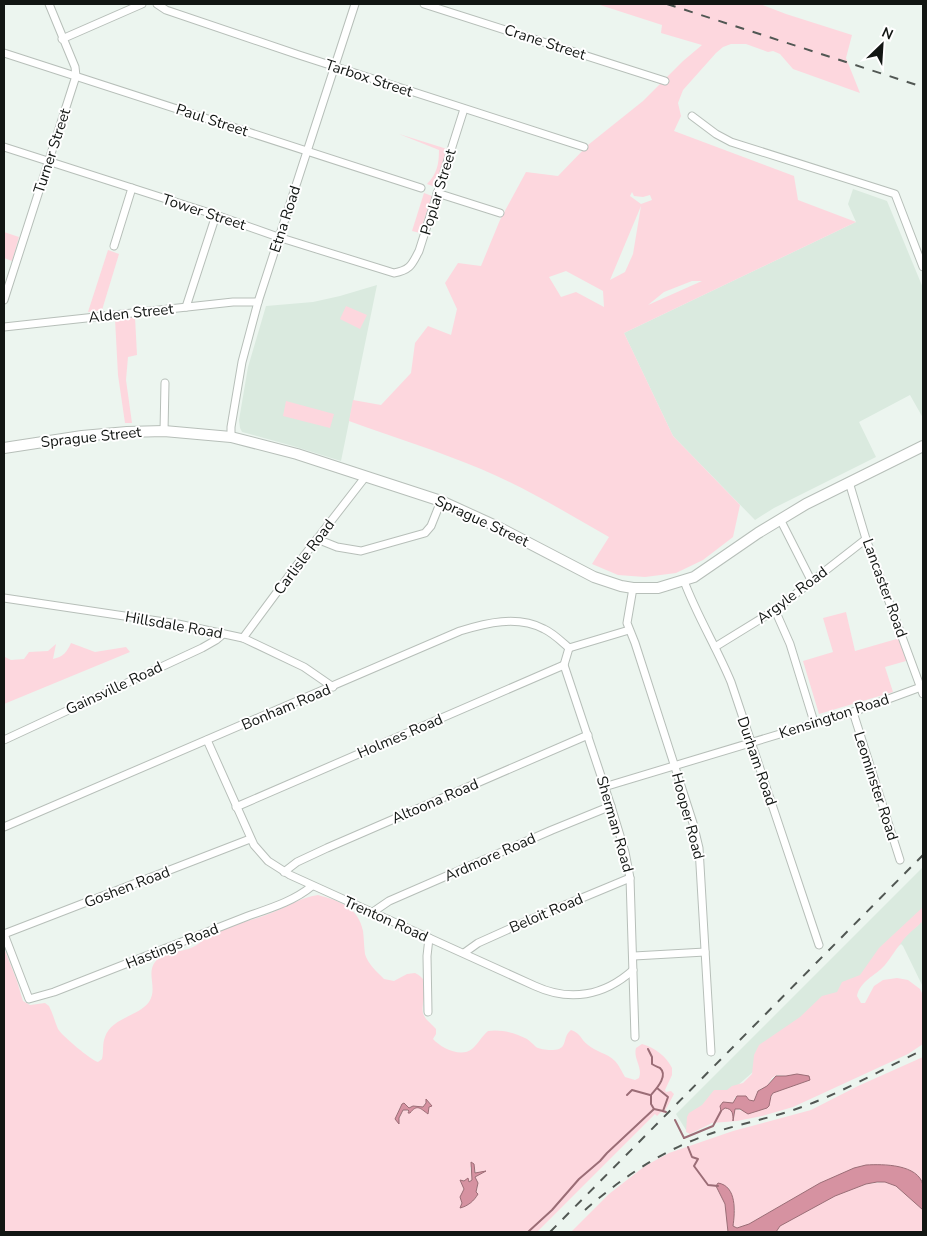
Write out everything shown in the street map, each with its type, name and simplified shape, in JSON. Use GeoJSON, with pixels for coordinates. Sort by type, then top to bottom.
{"type":"FeatureCollection","features":[{"type":"Feature","properties":{"kind":"main road","name":"Sprague Street"},"geometry":{"type":"LineString","coordinates":[[4,448],[103,433],[164,431],[231,438],[298,454],[441,501],[498,526],[594,577],[621,586],[658,588],[694,577],[780,519],[806,504],[923,446]]}},
{"type":"Feature","properties":{"kind":"street"},"geometry":{"type":"LineString","coordinates":[[49,4],[75,67],[76,76]]}},
{"type":"Feature","properties":{"kind":"street"},"geometry":{"type":"LineString","coordinates":[[62,39],[142,4]]}},
{"type":"Feature","properties":{"kind":"street","name":"Tarbox Street"},"geometry":{"type":"LineString","coordinates":[[157,4],[175,13],[299,56],[584,147]]}},
{"type":"Feature","properties":{"kind":"street","name":"Etna Road"},"geometry":{"type":"LineString","coordinates":[[231,438],[231,427],[242,362],[258,302],[355,4]]}},
{"type":"Feature","properties":{"kind":"street","name":"Crane Street"},"geometry":{"type":"LineString","coordinates":[[424,4],[665,81]]}},
{"type":"Feature","properties":{"kind":"street","name":"Paul Street"},"geometry":{"type":"LineString","coordinates":[[4,53],[421,188]]}},
{"type":"Feature","properties":{"kind":"street","name":"Turner Street"},"geometry":{"type":"LineString","coordinates":[[4,300],[76,76]]}},
{"type":"Feature","properties":{"kind":"street","name":"Poplar Street"},"geometry":{"type":"LineString","coordinates":[[405,271],[419,251],[464,109]]}},
{"type":"Feature","properties":{"kind":"street"},"geometry":{"type":"LineString","coordinates":[[692,116],[716,134],[731,142],[895,194],[923,266]]}},
{"type":"Feature","properties":{"kind":"street","name":"Tower Street"},"geometry":{"type":"LineString","coordinates":[[4,147],[394,273],[405,271]]}},
{"type":"Feature","properties":{"kind":"street"},"geometry":{"type":"LineString","coordinates":[[114,246],[132,188]]}},
{"type":"Feature","properties":{"kind":"street"},"geometry":{"type":"LineString","coordinates":[[437,193],[500,213]]}},
{"type":"Feature","properties":{"kind":"street"},"geometry":{"type":"LineString","coordinates":[[186,306],[216,215]]}},
{"type":"Feature","properties":{"kind":"street","name":"Alden Street"},"geometry":{"type":"LineString","coordinates":[[4,327],[186,306],[258,302]]}},
{"type":"Feature","properties":{"kind":"street"},"geometry":{"type":"LineString","coordinates":[[164,431],[165,383]]}},
{"type":"Feature","properties":{"kind":"street","name":"Carlisle Road"},"geometry":{"type":"LineString","coordinates":[[243,638],[366,476]]}},
{"type":"Feature","properties":{"kind":"street","name":"Lancaster Road"},"geometry":{"type":"LineString","coordinates":[[849,482],[866,539],[922,690]]}},
{"type":"Feature","properties":{"kind":"street"},"geometry":{"type":"LineString","coordinates":[[317,539],[337,547],[360,551],[426,533],[431,526],[441,501]]}},
{"type":"Feature","properties":{"kind":"street"},"geometry":{"type":"LineString","coordinates":[[780,519],[806,574],[812,582]]}},
{"type":"Feature","properties":{"kind":"street","name":"Argyle Road"},"geometry":{"type":"LineString","coordinates":[[715,647],[776,610],[866,539]]}},
{"type":"Feature","properties":{"kind":"street","name":"Durham Road"},"geometry":{"type":"LineString","coordinates":[[684,581],[694,608],[731,682],[819,945]]}},
{"type":"Feature","properties":{"kind":"street","name":"Hooper Road"},"geometry":{"type":"LineString","coordinates":[[634,588],[627,620],[629,630],[635,643],[699,848],[711,1052]]}},
{"type":"Feature","properties":{"kind":"street","name":"Hillsdale Road"},"geometry":{"type":"LineString","coordinates":[[4,598],[178,624],[243,638],[304,667],[333,687]]}},
{"type":"Feature","properties":{"kind":"street"},"geometry":{"type":"LineString","coordinates":[[776,610],[790,644],[814,722]]}},
{"type":"Feature","properties":{"kind":"street","name":"Bonham Road"},"geometry":{"type":"LineString","coordinates":[[4,827],[460,631],[478,625],[520,622],[538,626],[549,632],[568,648]]}},
{"type":"Feature","properties":{"kind":"street"},"geometry":{"type":"LineString","coordinates":[[564,665],[568,648],[629,630]]}},
{"type":"Feature","properties":{"kind":"street","name":"Gainsville Road"},"geometry":{"type":"LineString","coordinates":[[4,740],[202,648],[222,634]]}},
{"type":"Feature","properties":{"kind":"street","name":"Sherman Road"},"geometry":{"type":"LineString","coordinates":[[564,665],[611,806],[625,852],[630,878],[634,956],[632,970],[635,1037]]}},
{"type":"Feature","properties":{"kind":"street","name":"Holmes Road"},"geometry":{"type":"LineString","coordinates":[[236,807],[564,665]]}},
{"type":"Feature","properties":{"kind":"street","name":"Kensington Road"},"geometry":{"type":"LineString","coordinates":[[604,787],[922,690]]}},
{"type":"Feature","properties":{"kind":"street","name":"Leominster Road"},"geometry":{"type":"LineString","coordinates":[[853,712],[900,860]]}},
{"type":"Feature","properties":{"kind":"street","name":"Altoona Road"},"geometry":{"type":"LineString","coordinates":[[284,872],[297,862],[334,845],[588,735]]}},
{"type":"Feature","properties":{"kind":"street","name":"Trenton Road"},"geometry":{"type":"LineString","coordinates":[[206,740],[250,839],[262,856],[284,872],[540,988],[564,995],[578,996],[595,993],[611,986],[632,970]]}},
{"type":"Feature","properties":{"kind":"street","name":"Ardmore Road"},"geometry":{"type":"LineString","coordinates":[[372,912],[389,901],[611,806]]}},
{"type":"Feature","properties":{"kind":"street","name":"Goshen Road"},"geometry":{"type":"LineString","coordinates":[[4,934],[250,839]]}},
{"type":"Feature","properties":{"kind":"street","name":"Beloit Road"},"geometry":{"type":"LineString","coordinates":[[464,953],[478,943],[630,878]]}},
{"type":"Feature","properties":{"kind":"street","name":"Hastings Road"},"geometry":{"type":"LineString","coordinates":[[4,934],[28,999],[54,992],[270,909],[298,896],[312,886]]}},
{"type":"Feature","properties":{"kind":"street"},"geometry":{"type":"LineString","coordinates":[[428,1012],[427,956],[429,938]]}},
{"type":"Feature","properties":{"kind":"street"},"geometry":{"type":"LineString","coordinates":[[634,956],[705,952]]}},
{"type":"Feature","properties":{"kind":"shaded area"},"geometry":{"type":"Polygon","coordinates":[[[597,4],[760,4],[852,35],[846,58],[860,93],[793,69],[780,54],[746,44],[731,44],[723,47],[683,90],[678,103],[681,116],[674,131],[794,176],[798,200],[856,222],[624,333],[673,436],[740,505],[733,537],[703,560],[676,573],[645,577],[618,575],[592,564],[609,537],[498,476],[465,462],[349,421],[353,400],[381,405],[411,373],[415,343],[428,326],[451,335],[457,309],[445,283],[458,263],[481,266],[500,220],[526,172],[558,176],[588,145],[643,101],[702,45],[661,33],[662,25],[597,4]],[[632,192],[630,196],[641,204],[652,200],[650,195],[643,197],[634,196],[632,192]],[[641,206],[610,280],[625,272],[633,254],[641,206]],[[566,271],[549,277],[561,297],[576,292],[604,307],[603,291],[566,271]],[[692,281],[664,292],[648,305],[702,281],[692,281]]]}},
{"type":"Feature","properties":{"kind":"shaded area"},"geometry":{"type":"Polygon","coordinates":[[[399,134],[447,149],[435,187],[427,184],[437,168],[439,150],[399,134]]]}},
{"type":"Feature","properties":{"kind":"shaded area"},"geometry":{"type":"Polygon","coordinates":[[[853,189],[887,201],[923,288],[923,418],[910,395],[859,422],[876,457],[774,508],[755,520],[673,436],[624,333],[856,222],[848,204],[853,189]]]}},
{"type":"Feature","properties":{"kind":"shaded area"},"geometry":{"type":"Polygon","coordinates":[[[424,193],[432,196],[420,233],[412,231],[424,193]]]}},
{"type":"Feature","properties":{"kind":"shaded area"},"geometry":{"type":"Polygon","coordinates":[[[4,232],[19,237],[12,261],[4,258],[4,232]]]}},
{"type":"Feature","properties":{"kind":"shaded area"},"geometry":{"type":"Polygon","coordinates":[[[108,250],[119,254],[102,310],[88,312],[108,250]]]}},
{"type":"Feature","properties":{"kind":"shaded area"},"geometry":{"type":"Polygon","coordinates":[[[377,285],[341,461],[242,432],[239,420],[248,367],[266,306],[313,302],[377,285]]]}},
{"type":"Feature","properties":{"kind":"shaded area"},"geometry":{"type":"Polygon","coordinates":[[[346,306],[367,315],[360,329],[340,319],[346,306]]]}},
{"type":"Feature","properties":{"kind":"shaded area"},"geometry":{"type":"Polygon","coordinates":[[[135,317],[137,355],[128,357],[126,380],[132,423],[125,423],[118,375],[115,319],[135,317]]]}},
{"type":"Feature","properties":{"kind":"shaded area"},"geometry":{"type":"Polygon","coordinates":[[[286,401],[334,414],[330,428],[283,416],[286,401]]]}},
{"type":"Feature","properties":{"kind":"shaded area"},"geometry":{"type":"Polygon","coordinates":[[[846,612],[855,651],[900,638],[906,661],[885,667],[893,692],[819,714],[803,661],[833,652],[823,618],[846,612]]]}},
{"type":"Feature","properties":{"kind":"shaded area"},"geometry":{"type":"Polygon","coordinates":[[[71,643],[95,652],[126,647],[130,652],[4,704],[4,653],[5,657],[11,660],[24,659],[29,652],[48,651],[56,644],[53,659],[64,654],[71,643]]]}},
{"type":"Feature","properties":{"kind":"shaded area"},"geometry":{"type":"Polygon","coordinates":[[[923,867],[923,987],[901,944],[686,1130],[676,1114],[923,867]]]}},
{"type":"Feature","properties":{"kind":"shaded area"},"geometry":{"type":"Polygon","coordinates":[[[318,895],[341,903],[357,916],[363,931],[366,958],[384,979],[394,981],[407,974],[415,973],[421,977],[426,986],[423,1013],[436,1029],[433,1039],[441,1046],[451,1051],[467,1052],[488,1031],[498,1031],[523,1037],[538,1048],[556,1050],[563,1046],[571,1030],[577,1033],[585,1043],[615,1061],[625,1077],[635,1080],[639,1078],[640,1074],[635,1052],[636,1048],[642,1044],[660,1053],[672,1068],[672,1075],[665,1090],[666,1092],[671,1091],[674,1094],[664,1113],[661,1112],[657,1116],[655,1114],[537,1232],[4,1232],[4,948],[23,1001],[30,1005],[45,1003],[49,1006],[60,1032],[83,1053],[98,1062],[102,1059],[104,1040],[113,1025],[139,1011],[149,1002],[152,992],[152,971],[155,962],[159,958],[163,955],[193,947],[205,938],[222,930],[318,895]],[[427,1100],[423,1107],[413,1106],[409,1108],[404,1103],[396,1117],[399,1120],[403,1110],[409,1111],[416,1107],[428,1114],[430,1103],[427,1100]],[[470,1167],[472,1180],[469,1182],[461,1180],[464,1189],[461,1208],[475,1199],[478,1194],[476,1192],[478,1186],[475,1177],[484,1172],[476,1174],[475,1168],[470,1167]]]}},
{"type":"Feature","properties":{"kind":"shaded area"},"geometry":{"type":"Polygon","coordinates":[[[923,907],[923,921],[903,940],[885,965],[861,986],[857,996],[861,1003],[865,1003],[874,986],[883,980],[897,978],[908,980],[920,989],[923,995],[923,1044],[908,1054],[793,1107],[737,1121],[712,1123],[690,1134],[686,1132],[689,1113],[702,1105],[714,1090],[727,1090],[732,1086],[743,1083],[752,1074],[754,1055],[759,1045],[800,1017],[822,996],[837,992],[842,982],[860,975],[879,948],[923,907]],[[797,1074],[777,1075],[772,1078],[767,1086],[760,1089],[754,1101],[735,1097],[733,1103],[723,1102],[723,1109],[728,1108],[735,1115],[735,1109],[742,1111],[767,1108],[773,1093],[808,1081],[797,1074]]]}},
{"type":"Feature","properties":{"kind":"shaded area"},"geometry":{"type":"Polygon","coordinates":[[[923,1057],[923,1184],[917,1175],[901,1168],[883,1165],[861,1166],[820,1183],[749,1224],[737,1228],[733,1226],[735,1209],[730,1190],[728,1187],[716,1186],[725,1204],[728,1232],[571,1232],[609,1194],[645,1166],[669,1153],[733,1131],[811,1110],[858,1086],[923,1057]]]}},
{"type":"Feature","properties":{"kind":"shaded area"},"geometry":{"type":"Polygon","coordinates":[[[797,1074],[809,1076],[810,1080],[773,1093],[767,1108],[748,1114],[740,1109],[735,1109],[733,1121],[733,1114],[730,1109],[725,1108],[721,1111],[720,1106],[723,1102],[733,1103],[737,1096],[746,1096],[749,1100],[754,1101],[758,1091],[767,1086],[776,1076],[797,1074]]]}},
{"type":"Feature","properties":{"kind":"shaded area"},"geometry":{"type":"Polygon","coordinates":[[[426,1099],[432,1106],[429,1107],[428,1114],[417,1108],[410,1113],[408,1113],[408,1110],[403,1110],[399,1118],[399,1124],[395,1119],[402,1104],[404,1103],[409,1108],[413,1106],[423,1107],[426,1099]]]}},
{"type":"Feature","properties":{"kind":"shaded area"},"geometry":{"type":"Polygon","coordinates":[[[471,1162],[474,1164],[475,1173],[486,1171],[475,1177],[478,1183],[476,1192],[478,1194],[476,1197],[468,1205],[460,1208],[462,1203],[460,1197],[464,1189],[460,1180],[464,1181],[468,1178],[469,1182],[472,1180],[471,1162]]]}},
{"type":"Feature","properties":{"kind":"shaded area"},"geometry":{"type":"Polygon","coordinates":[[[866,1165],[890,1165],[907,1169],[914,1173],[920,1178],[923,1185],[923,1210],[896,1186],[885,1182],[877,1182],[866,1184],[835,1196],[780,1226],[776,1232],[728,1232],[725,1204],[716,1186],[718,1183],[724,1185],[732,1194],[734,1207],[733,1226],[737,1228],[749,1224],[820,1183],[854,1168],[866,1165]]]}},
{"type":"Feature","properties":{"kind":"shaded area"},"geometry":{"type":"Polygon","coordinates":[[[885,1182],[896,1186],[923,1210],[923,1232],[776,1232],[780,1226],[835,1196],[867,1184],[885,1182]]]}},
{"type":"Feature","properties":{"kind":"waterway"},"geometry":{"type":"LineString","coordinates":[[648,1049],[652,1057],[652,1064],[660,1068],[663,1075],[660,1083],[651,1095],[651,1104],[654,1109],[663,1111]]}},
{"type":"Feature","properties":{"kind":"waterway"},"geometry":{"type":"LineString","coordinates":[[657,1088],[668,1097],[663,1111],[666,1112]]}},
{"type":"Feature","properties":{"kind":"waterway"},"geometry":{"type":"LineString","coordinates":[[627,1095],[632,1090],[650,1095]]}},
{"type":"Feature","properties":{"kind":"waterway"},"geometry":{"type":"LineString","coordinates":[[528,1232],[552,1210],[579,1179],[654,1109]]}},
{"type":"Feature","properties":{"kind":"waterway"},"geometry":{"type":"LineString","coordinates":[[684,1138],[713,1126],[721,1111]]}},
{"type":"Feature","properties":{"kind":"waterway"},"geometry":{"type":"LineString","coordinates":[[675,1120],[684,1138]]}},
{"type":"Feature","properties":{"kind":"waterway"},"geometry":{"type":"LineString","coordinates":[[688,1147],[692,1157],[698,1159],[694,1166],[708,1185],[718,1186]]}},
{"type":"Feature","properties":{"kind":"railway"},"geometry":{"type":"LineString","coordinates":[[667,4],[923,87]]}},
{"type":"Feature","properties":{"kind":"railway"},"geometry":{"type":"LineString","coordinates":[[550,1232],[923,855]]}},
{"type":"Feature","properties":{"kind":"railway"},"geometry":{"type":"LineString","coordinates":[[585,1210],[617,1184],[667,1152],[703,1136],[815,1102],[923,1050]]}}]}
